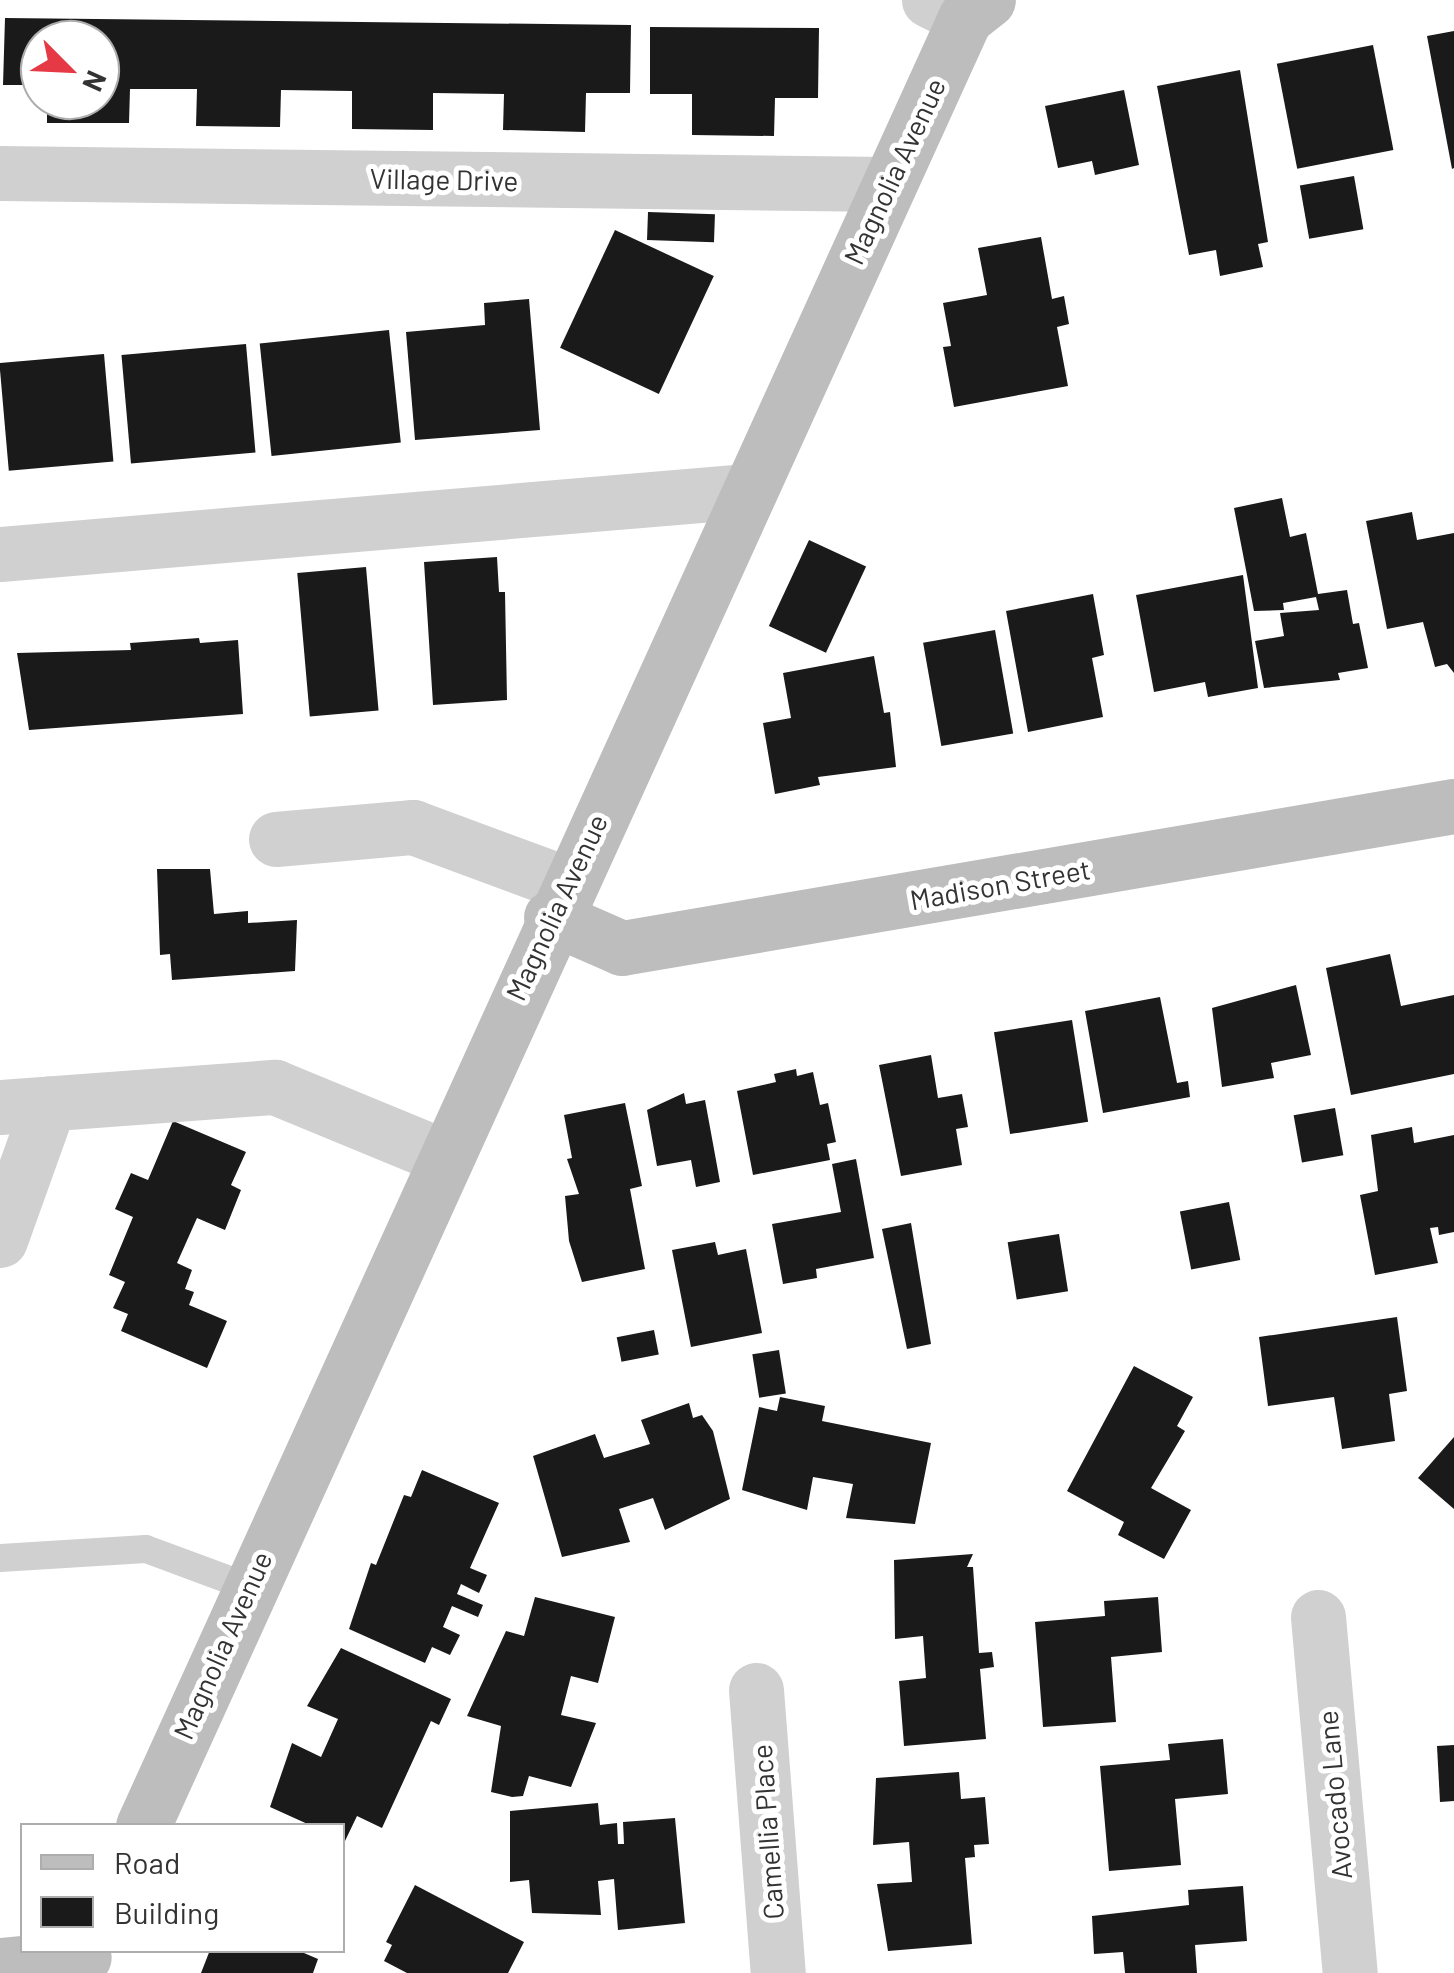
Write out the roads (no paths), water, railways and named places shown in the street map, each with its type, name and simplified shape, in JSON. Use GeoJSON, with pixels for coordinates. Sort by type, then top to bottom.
{"type":"FeatureCollection","features":[{"type":"Feature","properties":{"kind":"main road","name":"Magnolia Avenue"},"geometry":{"type":"LineString","coordinates":[[144,1823],[442,1156],[888,184],[961,6]]}},
{"type":"Feature","properties":{"kind":"main road","name":"Madison Street"},"geometry":{"type":"LineString","coordinates":[[559,901],[622,948],[1454,806]]}},
{"type":"Feature","properties":{"kind":"main road"},"geometry":{"type":"LineString","coordinates":[[0,1965],[86,1960]]}},
{"type":"Feature","properties":{"kind":"street","name":"Village Drive"},"geometry":{"type":"LineString","coordinates":[[0,173],[888,184]]}},
{"type":"Feature","properties":{"kind":"street"},"geometry":{"type":"LineString","coordinates":[[0,554],[747,492]]}},
{"type":"Feature","properties":{"kind":"street"},"geometry":{"type":"LineString","coordinates":[[276,839],[412,827],[559,901]]}},
{"type":"Feature","properties":{"kind":"street"},"geometry":{"type":"LineString","coordinates":[[0,1240],[24,1105],[275,1087],[442,1156]]}},
{"type":"Feature","properties":{"kind":"street","name":"Avocado Lane"},"geometry":{"type":"LineString","coordinates":[[1318,1617],[1350,1973]]}},
{"type":"Feature","properties":{"kind":"street","name":"Camellia Place"},"geometry":{"type":"LineString","coordinates":[[756,1690],[778,1973]]}},
{"type":"Feature","properties":{"kind":"lane"},"geometry":{"type":"LineString","coordinates":[[0,1558],[146,1549],[248,1587]]}}]}
